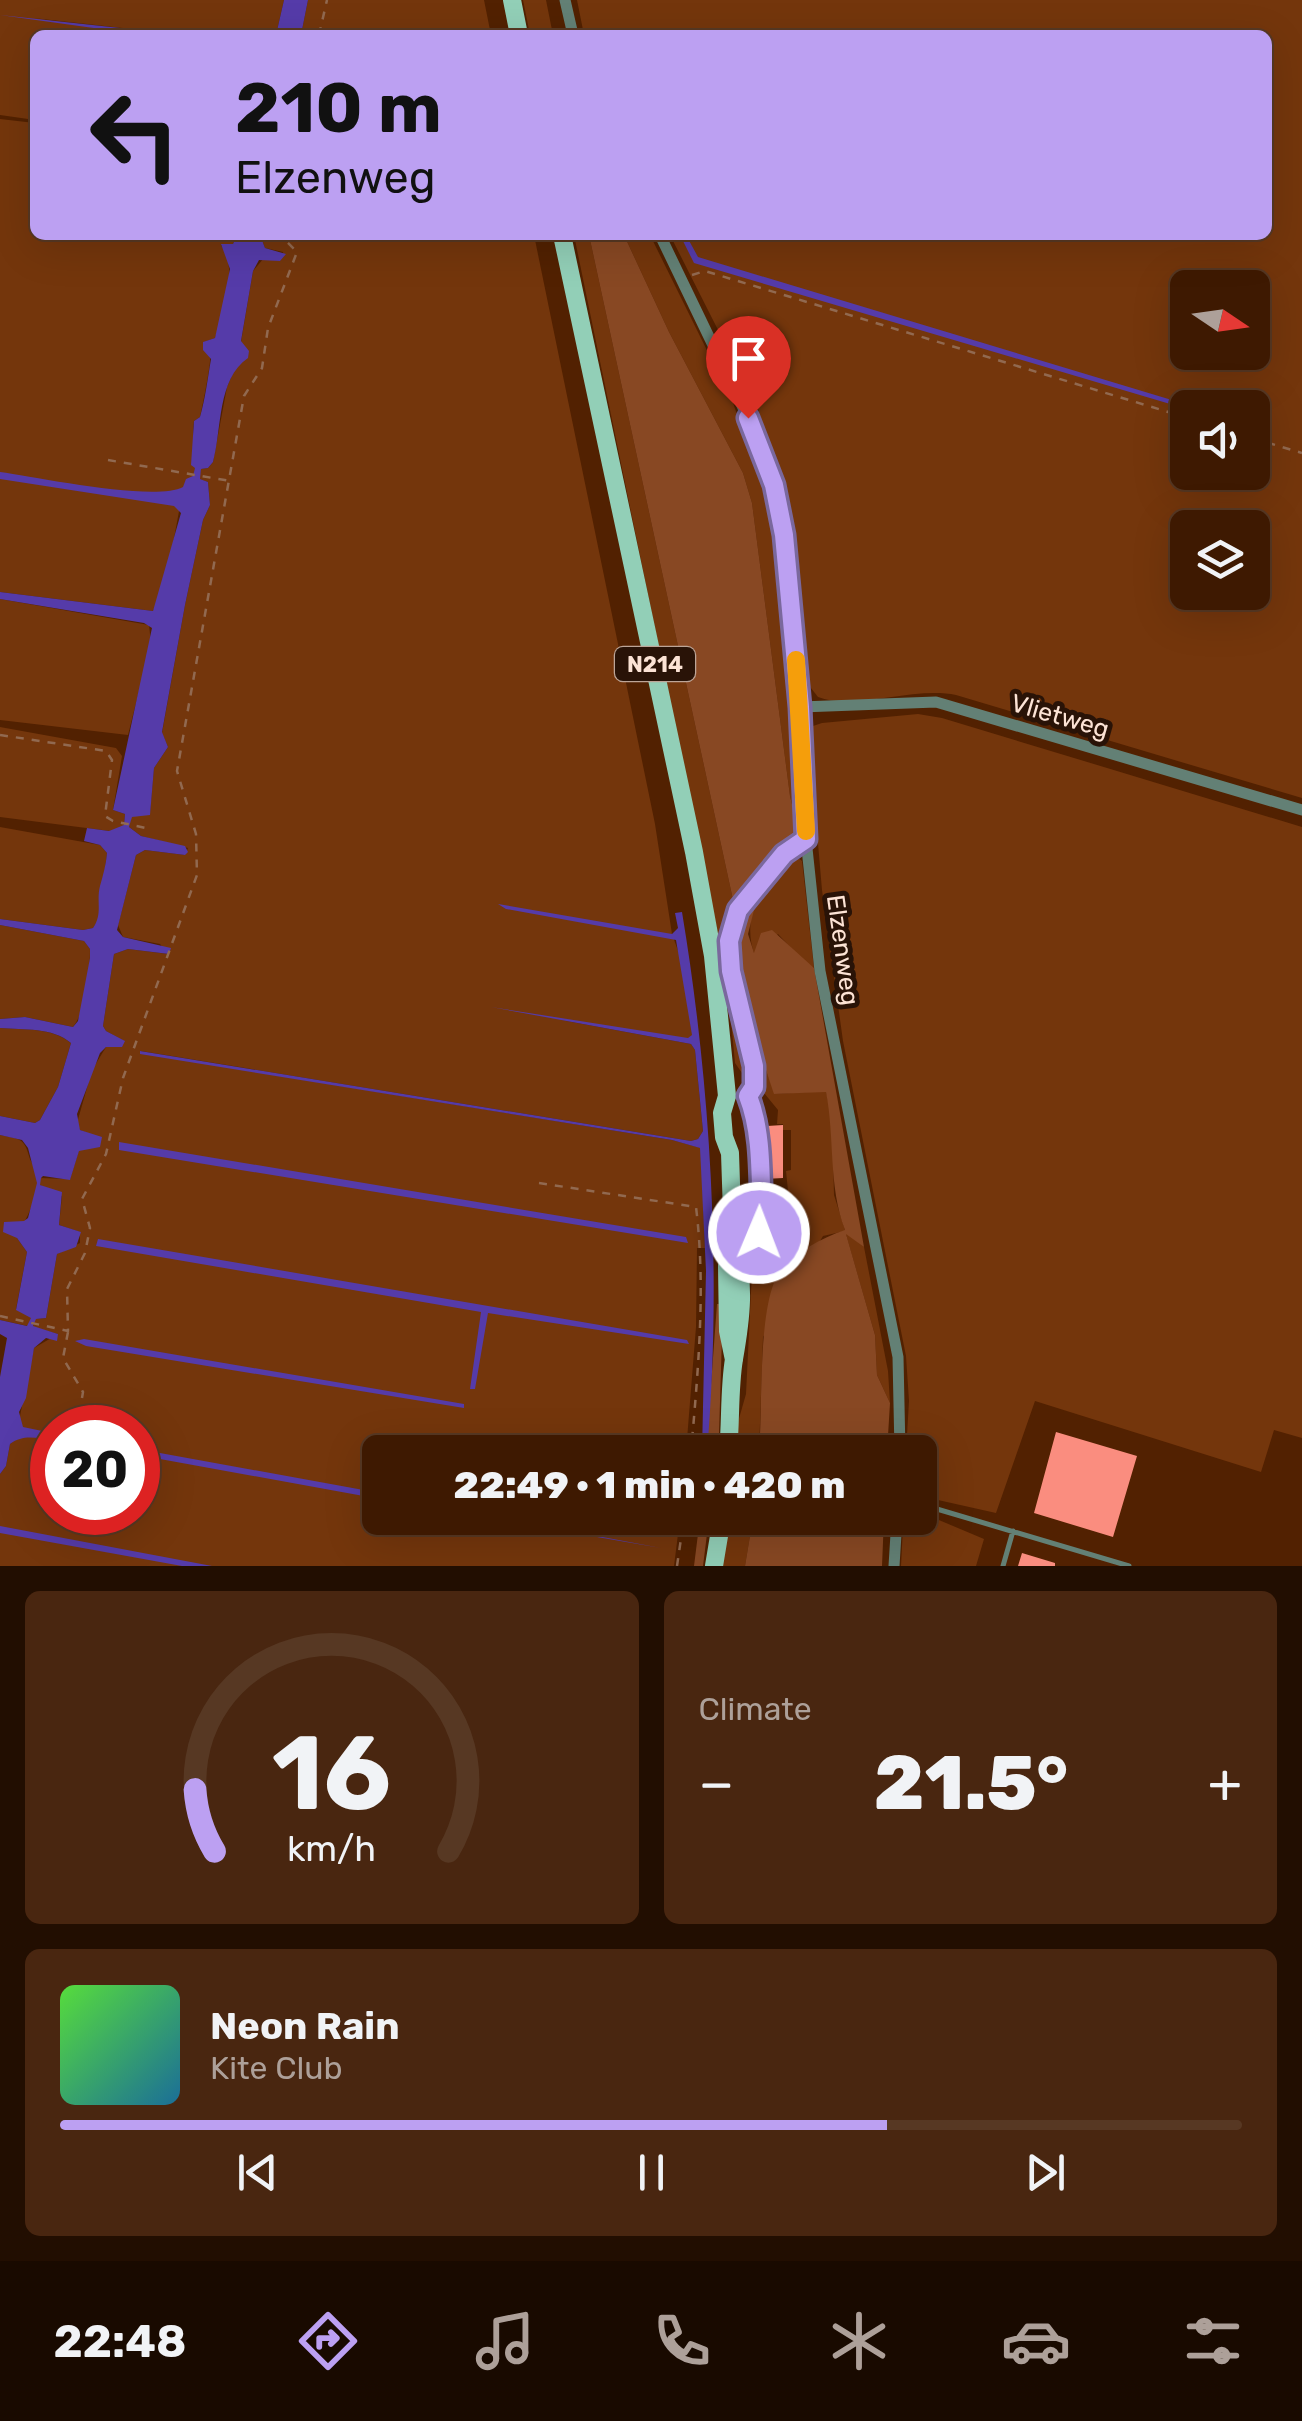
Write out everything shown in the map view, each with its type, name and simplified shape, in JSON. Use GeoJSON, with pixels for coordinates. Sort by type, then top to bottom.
{"type":"FeatureCollection","features":[{"type":"Feature","properties":{"kind":"main road"},"geometry":{"type":"LineString","coordinates":[[512,0],[518,30]]}},
{"type":"Feature","properties":{"kind":"main road","name":"N214"},"geometry":{"type":"LineString","coordinates":[[563,240],[713,956],[727,1096],[734,1110],[736,1136],[730,1152],[733,1242],[742,1268],[740,1337],[734,1360],[729,1435]]}},
{"type":"Feature","properties":{"kind":"main road"},"geometry":{"type":"LineString","coordinates":[[714,1566],[719,1535]]}},
{"type":"Feature","properties":{"kind":"street"},"geometry":{"type":"LineString","coordinates":[[565,0],[572,30]]}},
{"type":"Feature","properties":{"kind":"street","name":"Elzenweg"},"geometry":{"type":"LineString","coordinates":[[662,240],[748,418],[774,485],[784,535],[800,707],[806,839],[820,971],[898,1357],[900,1435]]}},
{"type":"Feature","properties":{"kind":"street","name":"Vlietweg"},"geometry":{"type":"LineString","coordinates":[[800,707],[936,702],[1302,810]]}},
{"type":"Feature","properties":{"kind":"street"},"geometry":{"type":"LineString","coordinates":[[894,1566],[896,1535]]}},
{"type":"Feature","properties":{"kind":"lane"},"geometry":{"type":"LineString","coordinates":[[748,1096],[754,1087],[754,1066],[731,971],[729,941],[738,910],[784,854],[806,839]]}},
{"type":"Feature","properties":{"kind":"lane"},"geometry":{"type":"LineString","coordinates":[[727,1096],[748,1096]]}},
{"type":"Feature","properties":{"kind":"lane"},"geometry":{"type":"LineString","coordinates":[[733,1242],[752,1243],[762,1221],[758,1145],[748,1096]]}},
{"type":"Feature","properties":{"kind":"lane"},"geometry":{"type":"LineString","coordinates":[[937,1509],[1130,1566]]}},
{"type":"Feature","properties":{"kind":"lane"},"geometry":{"type":"LineString","coordinates":[[1003,1566],[1012,1531]]}},
{"type":"Feature","properties":{"kind":"path"},"geometry":{"type":"LineString","coordinates":[[321,30],[327,0]]}},
{"type":"Feature","properties":{"kind":"path"},"geometry":{"type":"LineString","coordinates":[[81,1405],[83,1392],[63,1358],[68,1331],[67,1288],[85,1253],[90,1228],[82,1198],[106,1154],[123,1078],[197,875],[196,834],[176,772],[244,396],[262,368],[268,328],[297,252],[285,240]]}},
{"type":"Feature","properties":{"kind":"path"},"geometry":{"type":"LineString","coordinates":[[681,279],[705,271],[1170,413]]}},
{"type":"Feature","properties":{"kind":"path"},"geometry":{"type":"LineString","coordinates":[[1270,443],[1302,453]]}},
{"type":"Feature","properties":{"kind":"path"},"geometry":{"type":"LineString","coordinates":[[108,460],[230,481]]}},
{"type":"Feature","properties":{"kind":"path"},"geometry":{"type":"LineString","coordinates":[[0,735],[106,751],[112,760],[106,816],[146,828]]}},
{"type":"Feature","properties":{"kind":"path"},"geometry":{"type":"LineString","coordinates":[[540,1184],[696,1207],[700,1348],[693,1435]]}},
{"type":"Feature","properties":{"kind":"path"},"geometry":{"type":"LineString","coordinates":[[0,1316],[68,1331]]}},
{"type":"Feature","properties":{"kind":"path"},"geometry":{"type":"LineString","coordinates":[[677,1566],[682,1535]]}},
{"type":"Feature","properties":{"kind":"shaded area"},"geometry":{"type":"Polygon","coordinates":[[[0,0],[284,0],[277,30],[140,30],[33,18],[111,30],[30,30],[30,119],[0,115],[0,0]]]}},
{"type":"Feature","properties":{"kind":"shaded area"},"geometry":{"type":"Polygon","coordinates":[[[284,0],[308,0],[302,30],[277,30],[284,0]]]}},
{"type":"Feature","properties":{"kind":"shaded area"},"geometry":{"type":"Polygon","coordinates":[[[308,0],[484,0],[490,30],[302,30],[308,0]]]}},
{"type":"Feature","properties":{"kind":"shaded area"},"geometry":{"type":"Polygon","coordinates":[[[523,0],[546,0],[552,30],[529,30],[523,0]]]}},
{"type":"Feature","properties":{"kind":"shaded area"},"geometry":{"type":"Polygon","coordinates":[[[577,0],[1302,0],[1302,798],[956,695],[922,693],[849,701],[818,697],[804,672],[794,559],[774,462],[758,409],[673,240],[1272,240],[1272,30],[583,30],[577,0]]]}},
{"type":"Feature","properties":{"kind":"shaded area"},"geometry":{"type":"Polygon","coordinates":[[[0,15],[139,30],[108,30],[0,15]]]}},
{"type":"Feature","properties":{"kind":"shaded area"},"geometry":{"type":"Polygon","coordinates":[[[0,119],[30,122],[30,240],[235,240],[233,244],[221,245],[229,267],[228,291],[215,338],[204,342],[210,362],[200,417],[194,421],[194,474],[180,506],[167,572],[153,611],[0,592],[0,119]]]}},
{"type":"Feature","properties":{"kind":"shaded area"},"geometry":{"type":"Polygon","coordinates":[[[262,240],[535,240],[655,824],[672,934],[686,973],[695,1040],[561,1020],[691,1044],[695,1050],[703,1131],[691,1141],[140,1053],[672,1140],[701,1148],[705,1248],[697,1248],[696,1327],[687,1435],[362,1435],[362,1535],[678,1535],[674,1566],[0,1566],[0,1474],[15,1440],[34,1348],[58,1334],[33,1327],[35,1319],[46,1318],[57,1254],[80,1243],[80,1232],[59,1225],[62,1196],[40,1185],[40,1178],[70,1179],[79,1150],[90,1134],[80,1130],[77,1123],[92,1070],[106,1047],[124,1041],[103,1026],[114,954],[128,949],[168,954],[160,944],[123,937],[118,925],[136,855],[145,850],[185,855],[188,848],[141,836],[129,827],[131,817],[150,812],[154,768],[168,747],[162,733],[185,605],[203,520],[210,505],[208,482],[199,479],[201,469],[213,462],[227,387],[244,347],[241,342],[253,271],[264,258],[280,261],[283,252],[265,248],[262,240]]]}},
{"type":"Feature","properties":{"kind":"shaded area"},"geometry":{"type":"Polygon","coordinates":[[[262,240],[265,248],[286,254],[280,261],[259,260],[253,271],[241,341],[249,351],[248,358],[238,367],[226,391],[213,462],[201,469],[200,479],[208,482],[210,505],[203,520],[185,605],[162,732],[168,747],[154,768],[150,815],[132,817],[129,827],[141,836],[185,846],[188,852],[185,855],[145,850],[136,855],[117,930],[123,937],[171,948],[169,954],[128,949],[114,954],[103,1026],[125,1041],[122,1047],[106,1047],[100,1053],[77,1114],[80,1130],[102,1137],[100,1147],[79,1151],[70,1180],[41,1178],[40,1185],[62,1192],[59,1225],[81,1232],[76,1247],[57,1254],[46,1318],[36,1319],[33,1326],[58,1334],[57,1341],[46,1338],[34,1348],[26,1398],[19,1412],[23,1427],[30,1428],[30,1438],[10,1444],[6,1466],[0,1474],[0,1377],[7,1338],[0,1334],[0,1320],[27,1326],[31,1318],[16,1310],[27,1252],[17,1238],[3,1232],[4,1222],[28,1218],[37,1183],[28,1148],[22,1140],[0,1135],[0,1116],[35,1123],[40,1120],[58,1087],[71,1043],[47,1032],[0,1028],[0,1019],[25,1017],[73,1027],[78,1021],[90,949],[84,941],[0,925],[0,919],[83,930],[96,923],[107,853],[100,845],[84,841],[87,828],[109,831],[124,825],[125,814],[113,810],[152,628],[144,623],[0,599],[0,592],[153,611],[181,513],[174,506],[0,479],[0,472],[122,490],[168,491],[183,487],[195,468],[191,465],[194,421],[200,417],[211,359],[203,350],[203,342],[215,338],[230,269],[221,244],[262,240]]]}},
{"type":"Feature","properties":{"kind":"shaded area"},"geometry":{"type":"Polygon","coordinates":[[[575,240],[590,240],[735,909],[720,944],[575,240]]]}},
{"type":"Feature","properties":{"kind":"shaded area"},"geometry":{"type":"Polygon","coordinates":[[[590,240],[626,240],[669,332],[743,473],[752,503],[790,796],[798,830],[735,909],[590,240]]]}},
{"type":"Feature","properties":{"kind":"shaded area"},"geometry":{"type":"Polygon","coordinates":[[[626,240],[652,240],[733,403],[762,484],[778,544],[798,830],[790,796],[752,503],[743,473],[669,332],[626,240]]]}},
{"type":"Feature","properties":{"kind":"shaded area"},"geometry":{"type":"Polygon","coordinates":[[[682,240],[689,240],[698,257],[1170,399],[1170,404],[694,263],[682,240]]]}},
{"type":"Feature","properties":{"kind":"shaded area"},"geometry":{"type":"Polygon","coordinates":[[[0,599],[149,625],[151,643],[128,735],[0,720],[0,599]]]}},
{"type":"Feature","properties":{"kind":"shaded area"},"geometry":{"type":"Polygon","coordinates":[[[918,714],[942,718],[1302,827],[1302,1438],[1274,1430],[1261,1472],[1035,1401],[996,1513],[937,1500],[937,1435],[907,1435],[906,1356],[843,1041],[822,890],[809,739],[813,726],[918,714]]]}},
{"type":"Feature","properties":{"kind":"shaded area"},"geometry":{"type":"Polygon","coordinates":[[[0,727],[116,748],[122,756],[113,810],[125,814],[124,826],[110,831],[0,817],[0,727]]]}},
{"type":"Feature","properties":{"kind":"shaded area"},"geometry":{"type":"Polygon","coordinates":[[[0,827],[100,845],[107,853],[99,919],[93,928],[0,919],[0,827]]]}},
{"type":"Feature","properties":{"kind":"shaded area"},"geometry":{"type":"Polygon","coordinates":[[[797,857],[802,861],[814,968],[778,934],[755,956],[751,941],[752,913],[764,887],[797,857]]]}},
{"type":"Feature","properties":{"kind":"shaded area"},"geometry":{"type":"Polygon","coordinates":[[[757,898],[748,934],[754,953],[761,933],[772,930],[814,968],[864,1247],[846,1234],[875,1335],[877,1375],[890,1403],[888,1435],[760,1435],[764,1331],[773,1286],[780,1272],[801,1252],[845,1230],[836,1196],[826,1092],[774,1094],[748,1013],[739,967],[741,923],[757,898]]]}},
{"type":"Feature","properties":{"kind":"shaded area"},"geometry":{"type":"Polygon","coordinates":[[[498,904],[672,934],[678,928],[675,913],[682,912],[700,1045],[711,1182],[714,1318],[708,1435],[702,1435],[706,1271],[700,1148],[672,1140],[140,1054],[691,1141],[698,1139],[703,1131],[695,1050],[691,1044],[491,1007],[688,1038],[692,1035],[676,940],[506,909],[498,904]]]}},
{"type":"Feature","properties":{"kind":"shaded area"},"geometry":{"type":"Polygon","coordinates":[[[0,925],[84,941],[90,949],[85,1000],[73,1027],[25,1017],[0,1019],[0,925]]]}},
{"type":"Feature","properties":{"kind":"shaded area"},"geometry":{"type":"Polygon","coordinates":[[[727,977],[750,1068],[749,1083],[735,1063],[727,977]]]}},
{"type":"Feature","properties":{"kind":"shaded area"},"geometry":{"type":"Polygon","coordinates":[[[0,1028],[46,1032],[71,1043],[58,1087],[35,1123],[0,1116],[0,1028]]]}},
{"type":"Feature","properties":{"kind":"shaded area"},"geometry":{"type":"Polygon","coordinates":[[[764,1065],[775,1094],[826,1091],[832,1120],[834,1195],[845,1230],[864,1247],[888,1371],[890,1403],[877,1375],[875,1335],[845,1231],[823,1236],[763,1337],[760,1435],[735,1435],[746,1394],[752,1272],[788,1191],[786,1171],[791,1170],[791,1130],[783,1130],[783,1124],[777,1124],[778,1110],[760,1088],[758,1066],[764,1065]]]}},
{"type":"Feature","properties":{"kind":"shaded area"},"geometry":{"type":"Polygon","coordinates":[[[0,1135],[16,1138],[25,1145],[38,1179],[35,1197],[17,1238],[27,1252],[16,1309],[32,1317],[28,1326],[0,1320],[0,1135]]]}},
{"type":"Feature","properties":{"kind":"shaded area"},"geometry":{"type":"Polygon","coordinates":[[[119,1142],[686,1237],[688,1243],[119,1150],[119,1142]]]}},
{"type":"Feature","properties":{"kind":"shaded area"},"geometry":{"type":"Polygon","coordinates":[[[98,1239],[687,1340],[689,1344],[488,1313],[475,1389],[470,1389],[481,1312],[96,1246],[98,1239]]]}},
{"type":"Feature","properties":{"kind":"shaded area"},"geometry":{"type":"Polygon","coordinates":[[[717,1304],[723,1304],[719,1435],[707,1435],[717,1304]]]}},
{"type":"Feature","properties":{"kind":"shaded area"},"geometry":{"type":"Polygon","coordinates":[[[84,1339],[464,1404],[464,1408],[86,1346],[75,1341],[84,1339]]]}},
{"type":"Feature","properties":{"kind":"shaded area"},"geometry":{"type":"Polygon","coordinates":[[[160,1453],[362,1490],[362,1496],[160,1459],[160,1453]]]}},
{"type":"Feature","properties":{"kind":"shaded area"},"geometry":{"type":"Polygon","coordinates":[[[937,1519],[984,1539],[976,1566],[901,1566],[903,1535],[937,1535],[937,1519]]]}},
{"type":"Feature","properties":{"kind":"shaded area"},"geometry":{"type":"Polygon","coordinates":[[[0,1526],[30,1532],[30,1535],[212,1566],[182,1566],[0,1533],[0,1526]]]}},
{"type":"Feature","properties":{"kind":"shaded area"},"geometry":{"type":"Polygon","coordinates":[[[698,1535],[707,1535],[703,1566],[694,1566],[698,1535]]]}},
{"type":"Feature","properties":{"kind":"shaded area"},"geometry":{"type":"Polygon","coordinates":[[[726,1535],[750,1535],[745,1566],[722,1566],[726,1535]]]}},
{"type":"Feature","properties":{"kind":"shaded area"},"geometry":{"type":"Polygon","coordinates":[[[750,1535],[883,1535],[882,1566],[745,1566],[750,1535]]]}},
{"type":"Feature","properties":{"kind":"building"},"geometry":{"type":"Polygon","coordinates":[[[783,1125],[783,1178],[765,1179],[767,1126],[783,1125]]]}},
{"type":"Feature","properties":{"kind":"building"},"geometry":{"type":"Polygon","coordinates":[[[1056,1432],[1137,1456],[1113,1537],[1034,1513],[1056,1432]]]}},
{"type":"Feature","properties":{"kind":"building"},"geometry":{"type":"Polygon","coordinates":[[[1022,1553],[1055,1563],[1055,1566],[1018,1566],[1022,1553]]]}},
{"type":"Feature","properties":{"kind":"slow traffic"},"geometry":{"type":"LineString","coordinates":[[796,660],[806,831]]}},
{"type":"Feature","properties":{"kind":"route"},"geometry":{"type":"LineString","coordinates":[[748,418],[774,485],[784,535],[800,707],[806,839],[784,854],[738,910],[729,941],[731,971],[754,1066],[754,1087],[748,1096],[758,1145],[762,1221],[759,1233]]}}]}
